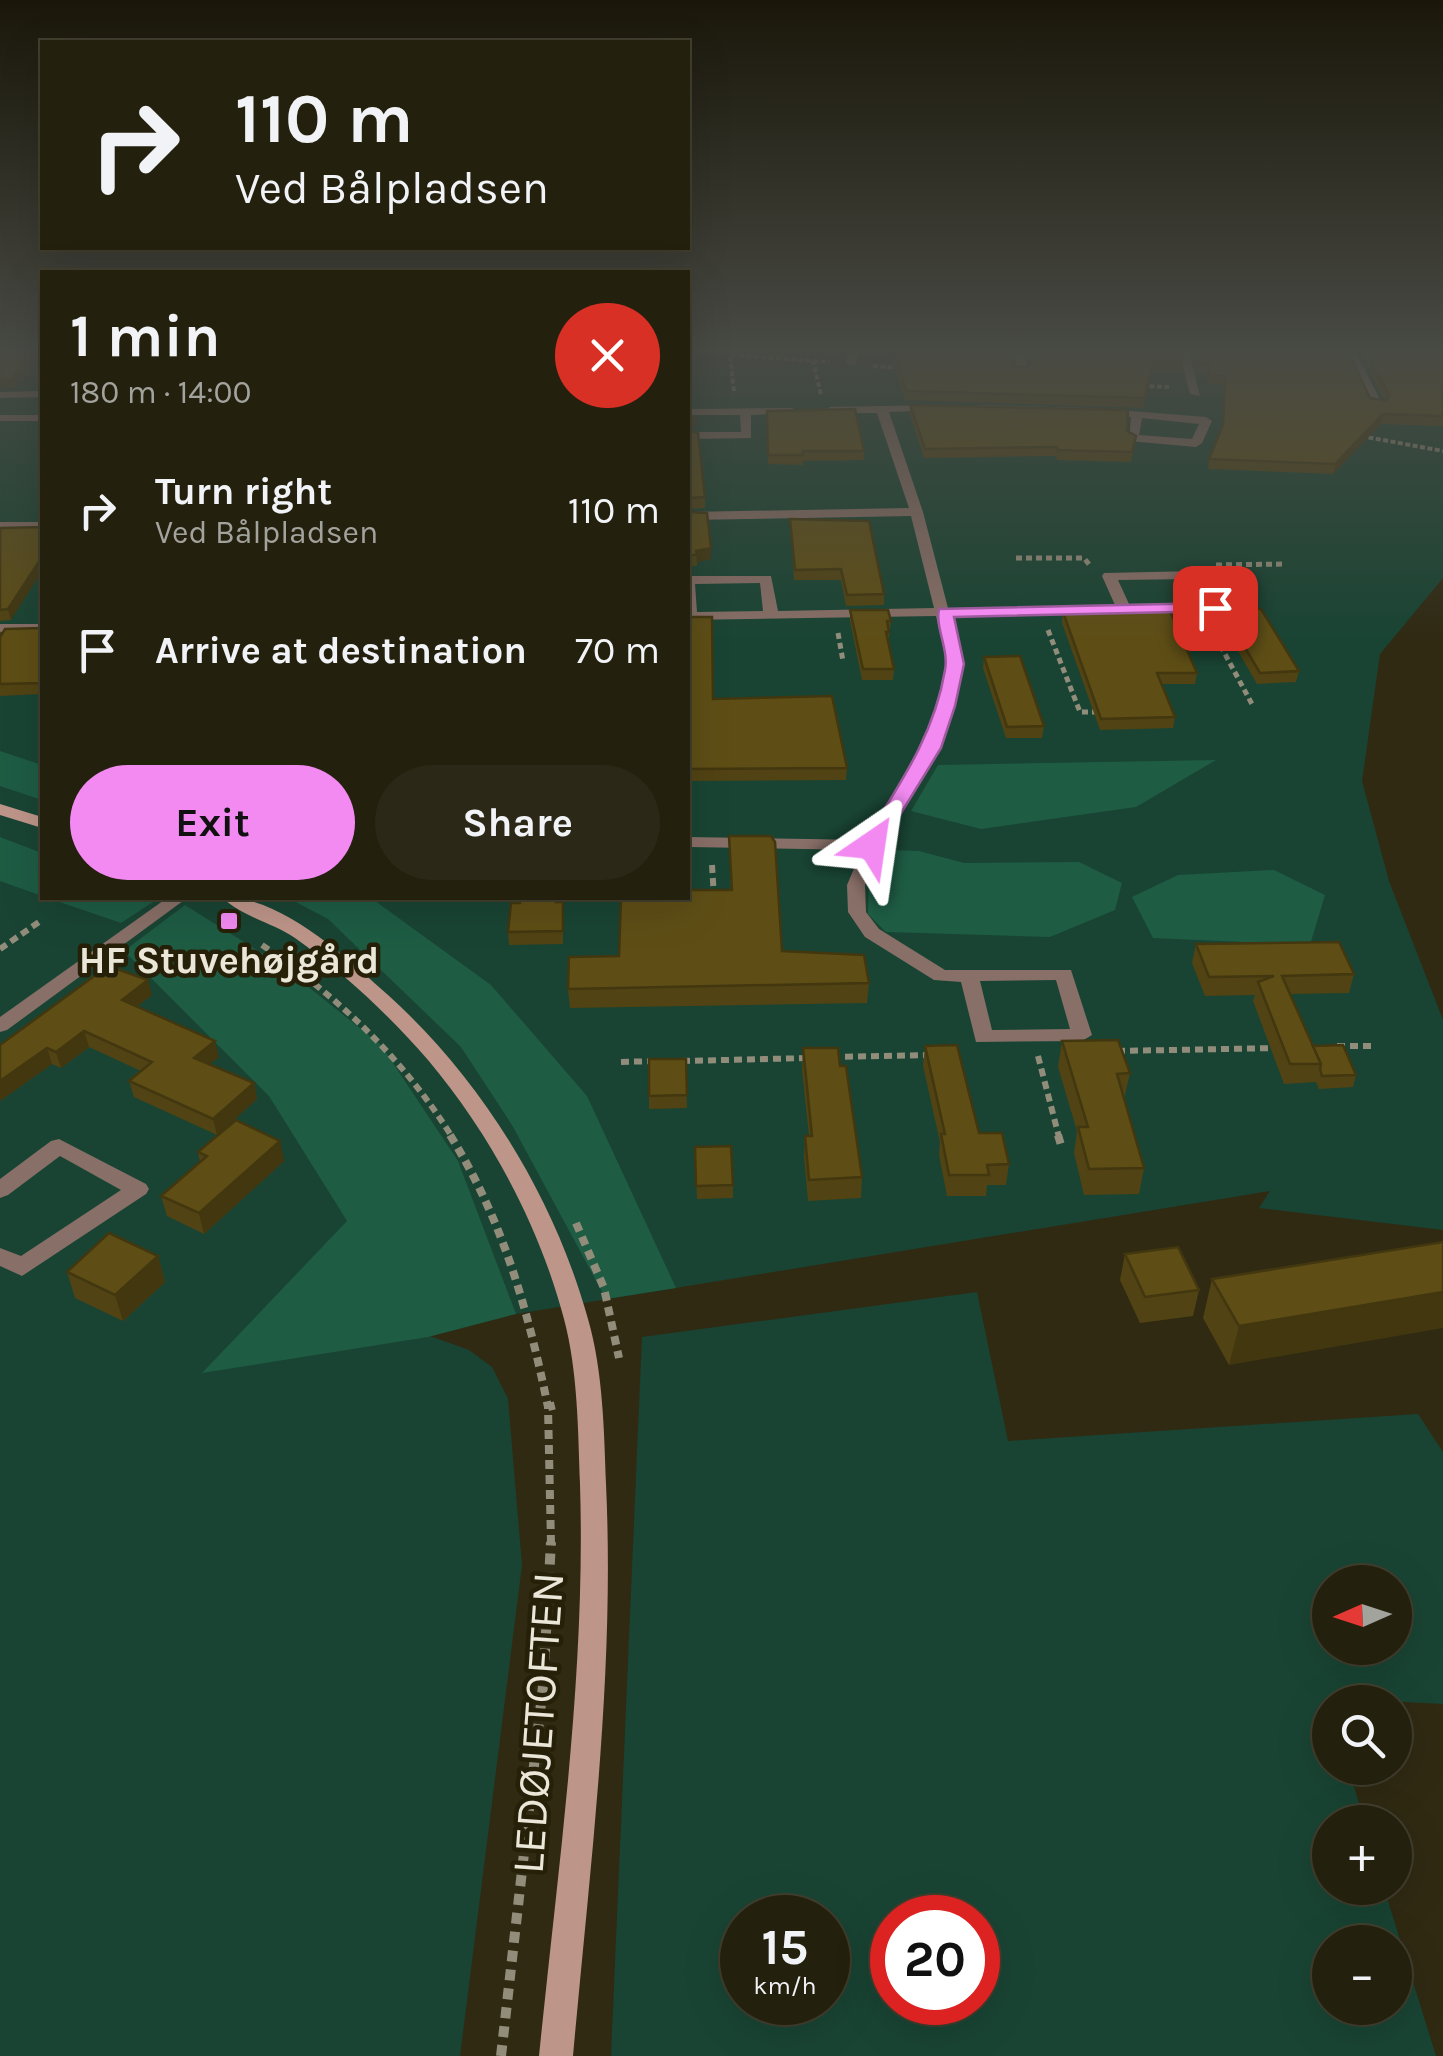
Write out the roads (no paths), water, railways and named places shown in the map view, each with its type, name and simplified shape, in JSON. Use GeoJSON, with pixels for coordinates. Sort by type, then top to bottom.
{"type":"FeatureCollection","features":[{"type":"Feature","properties":{"kind":"street"},"geometry":{"type":"LineString","coordinates":[[895,448],[945,612],[955,664],[932,748],[872,845],[856,885],[857,912],[872,932],[940,976],[1064,974],[1082,1035],[984,1037],[969,976]]}},
{"type":"Feature","properties":{"kind":"street"},"geometry":{"type":"LineString","coordinates":[[690,516],[917,512]]}},
{"type":"Feature","properties":{"kind":"street"},"geometry":{"type":"LineString","coordinates":[[0,526],[40,526]]}},
{"type":"Feature","properties":{"kind":"street"},"geometry":{"type":"LineString","coordinates":[[690,616],[1215,608],[1194,575],[1109,576],[1124,609]]}},
{"type":"Feature","properties":{"kind":"street"},"geometry":{"type":"LineString","coordinates":[[690,580],[766,579],[770,615]]}},
{"type":"Feature","properties":{"kind":"street"},"geometry":{"type":"LineString","coordinates":[[0,628],[40,628]]}},
{"type":"Feature","properties":{"kind":"street"},"geometry":{"type":"LineString","coordinates":[[0,809],[40,822]]}},
{"type":"Feature","properties":{"kind":"street"},"geometry":{"type":"LineString","coordinates":[[690,842],[872,845]]}},
{"type":"Feature","properties":{"kind":"street"},"geometry":{"type":"LineString","coordinates":[[0,1026],[175,900]]}},
{"type":"Feature","properties":{"kind":"street","name":"LEDØJETOFTEN"},"geometry":{"type":"LineString","coordinates":[[236,900],[302,934],[370,986],[437,1055],[493,1134],[537,1216],[576,1319],[588,1397],[596,1537],[587,1710],[556,2056]]}},
{"type":"Feature","properties":{"kind":"street"},"geometry":{"type":"LineString","coordinates":[[0,1190],[59,1146],[138,1188],[22,1267],[0,1256]]}},
{"type":"Feature","properties":{"kind":"place","name":"HF Stuvehøjgård"},"geometry":{"type":"Point","coordinates":[229,921]}}]}
